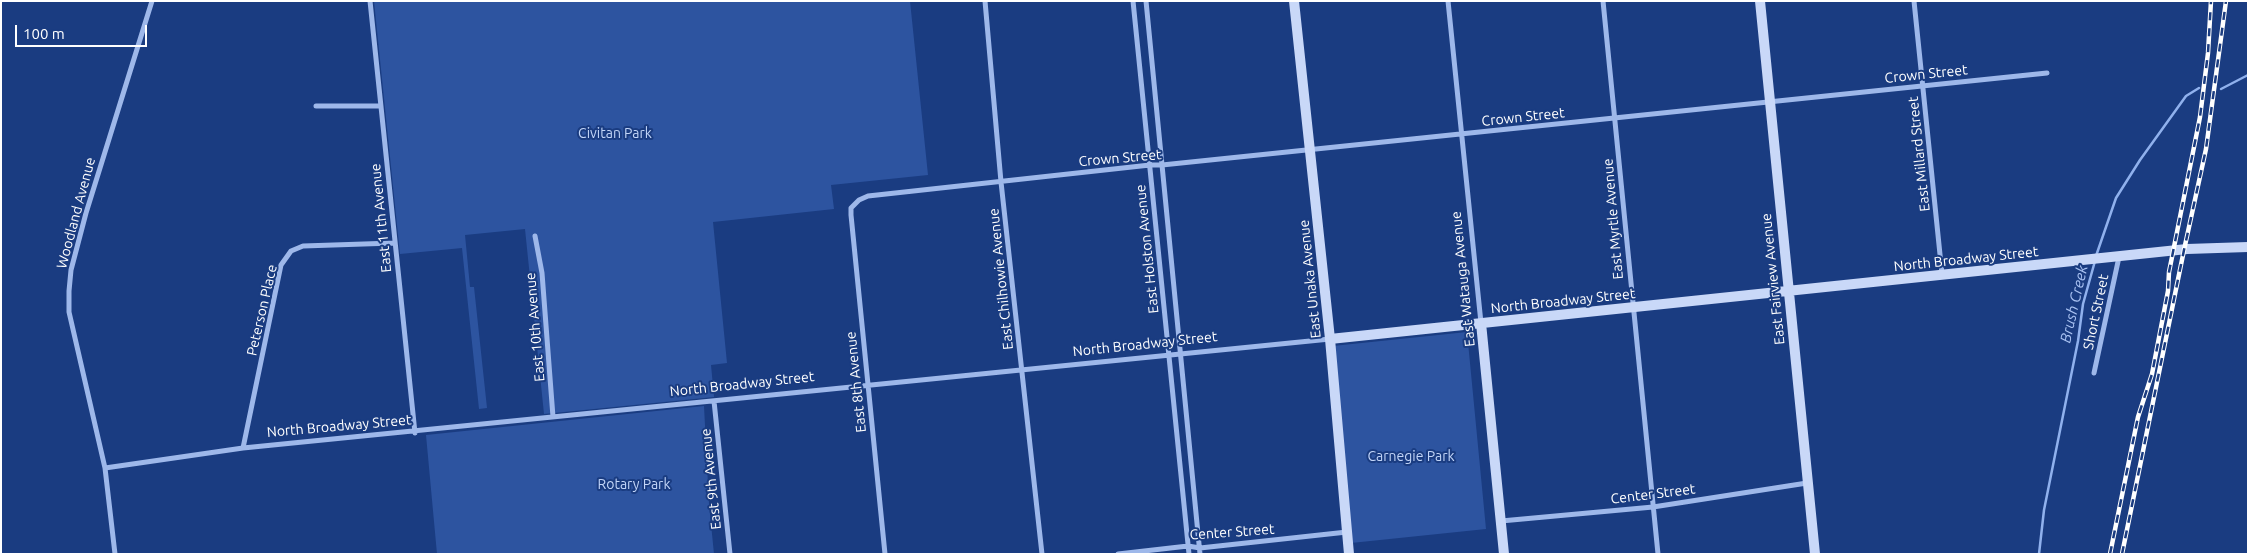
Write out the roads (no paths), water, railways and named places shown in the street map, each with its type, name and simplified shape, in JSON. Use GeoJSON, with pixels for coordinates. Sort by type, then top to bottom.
{"type":"FeatureCollection","features":[{"type":"Feature","properties":{"kind":"street","name":"Woodland Avenue"},"geometry":{"type":"LineString","coordinates":[[115,554],[105,468],[69,312],[71,270],[86,213],[152,1]]}},
{"type":"Feature","properties":{"kind":"street","name":"East 11th Avenue"},"geometry":{"type":"LineString","coordinates":[[370,1],[415,433]]}},
{"type":"Feature","properties":{"kind":"street","name":"East Chilhowie Avenue"},"geometry":{"type":"LineString","coordinates":[[985,1],[1001,182],[1042,554]]}},
{"type":"Feature","properties":{"kind":"street","name":"East Holston Avenue"},"geometry":{"type":"LineString","coordinates":[[1133,1],[1189,554]]}},
{"type":"Feature","properties":{"kind":"street","name":"East Holston Avenue"},"geometry":{"type":"LineString","coordinates":[[1146,1],[1200,551]]}},
{"type":"Feature","properties":{"kind":"street","name":"East Unaka Avenue"},"geometry":{"type":"LineString","coordinates":[[1294,1],[1330,339],[1349,554]]}},
{"type":"Feature","properties":{"kind":"street","name":"East Watauga Avenue"},"geometry":{"type":"LineString","coordinates":[[1448,1],[1504,554]]}},
{"type":"Feature","properties":{"kind":"street","name":"East Myrtle Avenue"},"geometry":{"type":"LineString","coordinates":[[1603,1],[1616,119],[1632,308],[1658,554]]}},
{"type":"Feature","properties":{"kind":"street","name":"East Fairview Avenue"},"geometry":{"type":"LineString","coordinates":[[1760,1],[1815,554]]}},
{"type":"Feature","properties":{"kind":"street","name":"East Millard Street"},"geometry":{"type":"LineString","coordinates":[[1914,1],[1942,275]]}},
{"type":"Feature","properties":{"kind":"street","name":"Crown Street"},"geometry":{"type":"LineString","coordinates":[[851,208],[859,200],[868,196],[1150,165],[1616,119],[1769,100],[2047,73]]}},
{"type":"Feature","properties":{"kind":"street"},"geometry":{"type":"LineString","coordinates":[[316,106],[380,106]]}},
{"type":"Feature","properties":{"kind":"street","name":"East 8th Avenue"},"geometry":{"type":"LineString","coordinates":[[851,208],[885,554]]}},
{"type":"Feature","properties":{"kind":"street","name":"East 10th Avenue"},"geometry":{"type":"LineString","coordinates":[[535,236],[542,273],[553,417]]}},
{"type":"Feature","properties":{"kind":"street","name":"Peterson Place"},"geometry":{"type":"LineString","coordinates":[[244,448],[281,265],[290,251],[303,246],[394,243]]}},
{"type":"Feature","properties":{"kind":"street","name":"North Broadway Street"},"geometry":{"type":"LineString","coordinates":[[105,468],[244,448],[415,433],[553,417],[1788,292],[2188,249],[2248,247]]}},
{"type":"Feature","properties":{"kind":"street","name":"Short Street"},"geometry":{"type":"LineString","coordinates":[[2094,373],[2114,257]]}},
{"type":"Feature","properties":{"kind":"street","name":"East 9th Avenue"},"geometry":{"type":"LineString","coordinates":[[714,401],[730,554]]}},
{"type":"Feature","properties":{"kind":"street","name":"Center Street"},"geometry":{"type":"LineString","coordinates":[[1501,521],[1653,507],[1807,483]]}},
{"type":"Feature","properties":{"kind":"street","name":"Center Street"},"geometry":{"type":"LineString","coordinates":[[1118,554],[1188,546],[1200,551],[1347,532]]}},
{"type":"Feature","properties":{"kind":"waterway","name":"Brush Creek"},"geometry":{"type":"LineString","coordinates":[[2221,89],[2248,75]]}},
{"type":"Feature","properties":{"kind":"waterway","name":"Brush Creek"},"geometry":{"type":"LineString","coordinates":[[2096,256],[2116,198],[2140,160],[2186,96],[2199,88]]}},
{"type":"Feature","properties":{"kind":"waterway","name":"Brush Creek"},"geometry":{"type":"LineString","coordinates":[[2039,554],[2044,510],[2078,341],[2083,304],[2095,261]]}},
{"type":"Feature","properties":{"kind":"railway"},"geometry":{"type":"LineString","coordinates":[[2110,554],[2138,417],[2152,374],[2168,291],[2169,272],[2200,117],[2208,53],[2211,1]]}},
{"type":"Feature","properties":{"kind":"railway"},"geometry":{"type":"LineString","coordinates":[[2122,554],[2206,149],[2226,1]]}},
{"type":"Feature","properties":{"kind":"park label","name":"Civitan Park"},"geometry":{"type":"Point","coordinates":[615,133]}},
{"type":"Feature","properties":{"kind":"park label","name":"Carnegie Park"},"geometry":{"type":"Point","coordinates":[1411,456]}},
{"type":"Feature","properties":{"kind":"park label","name":"Rotary Park"},"geometry":{"type":"Point","coordinates":[634,484]}}]}
